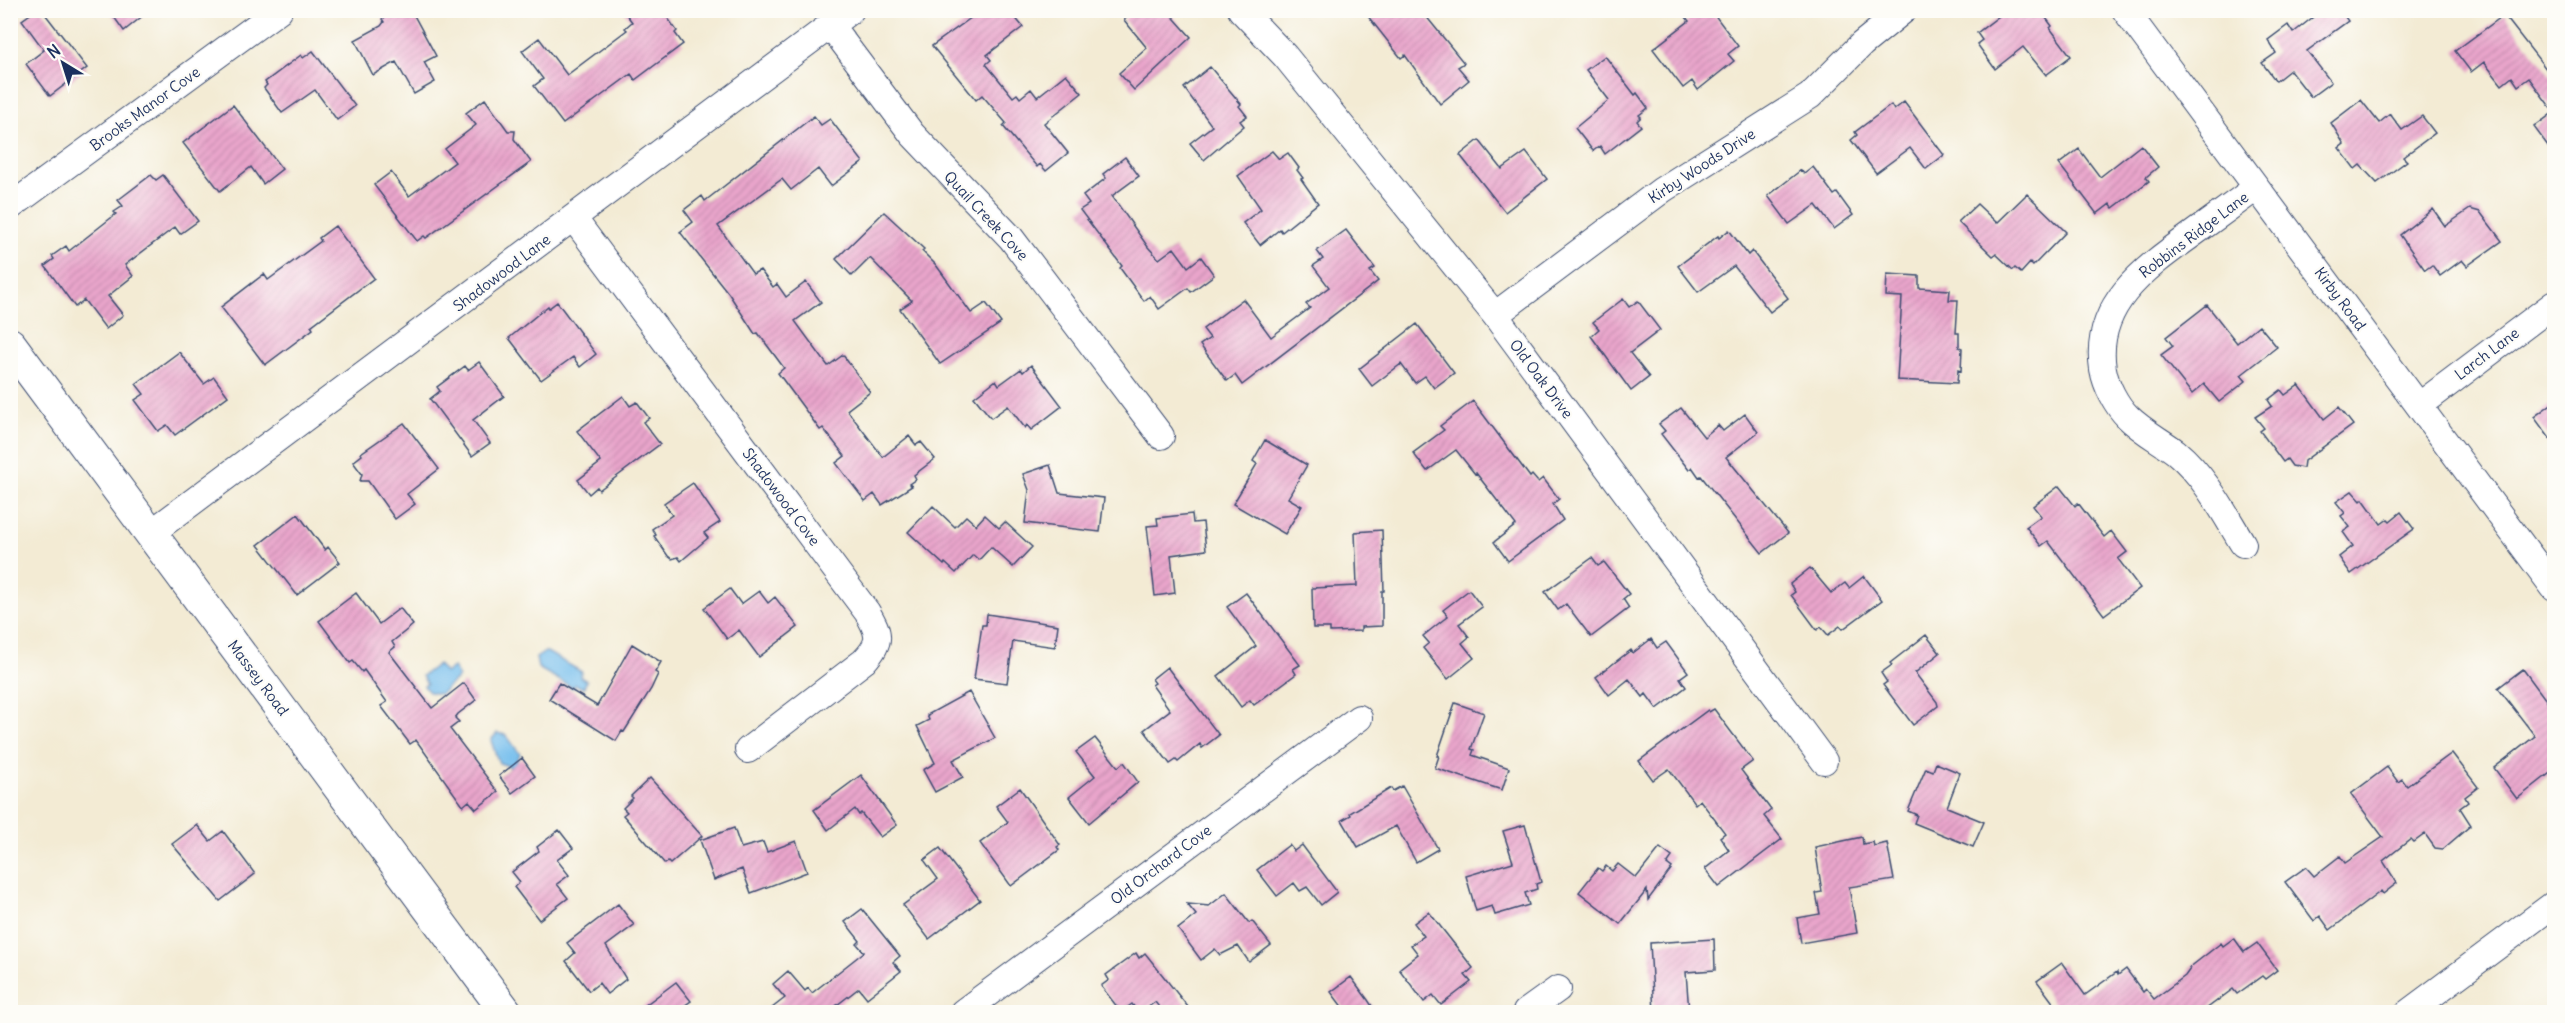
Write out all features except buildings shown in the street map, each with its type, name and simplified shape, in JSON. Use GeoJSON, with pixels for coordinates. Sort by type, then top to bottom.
{"type":"FeatureCollection","features":[{"type":"Feature","properties":{"kind":"street","name":"Brooks Manor Cove"},"geometry":{"type":"LineString","coordinates":[[10,207],[279,10]]}},
{"type":"Feature","properties":{"kind":"street","name":"Shadowood Lane"},"geometry":{"type":"LineString","coordinates":[[151,533],[851,10]]}},
{"type":"Feature","properties":{"kind":"street","name":"Old Oak Drive"},"geometry":{"type":"LineString","coordinates":[[1241,10],[1285,56],[1495,315],[1824,761]]}},
{"type":"Feature","properties":{"kind":"street","name":"Kirby Woods Drive"},"geometry":{"type":"LineString","coordinates":[[1495,315],[1670,184],[1810,96],[1862,44],[1904,10]]}},
{"type":"Feature","properties":{"kind":"street","name":"Kirby Road"},"geometry":{"type":"LineString","coordinates":[[2125,10],[2554,588]]}},
{"type":"Feature","properties":{"kind":"street","name":"Quail Creek Cove"},"geometry":{"type":"LineString","coordinates":[[831,26],[912,134],[1011,238],[1161,436]]}},
{"type":"Feature","properties":{"kind":"street","name":"Robbins Ridge Lane"},"geometry":{"type":"LineString","coordinates":[[2243,544],[2193,470],[2177,453],[2126,416],[2113,397],[2104,377],[2101,357],[2106,324],[2122,292],[2159,258],[2256,188]]}},
{"type":"Feature","properties":{"kind":"street","name":"Shadowood Cove"},"geometry":{"type":"LineString","coordinates":[[574,219],[867,612],[878,633],[878,644],[864,661],[748,750]]}},
{"type":"Feature","properties":{"kind":"street","name":"Larch Lane"},"geometry":{"type":"LineString","coordinates":[[2420,405],[2554,304]]}},
{"type":"Feature","properties":{"kind":"street","name":"Massey Road"},"geometry":{"type":"LineString","coordinates":[[10,344],[506,1012]]}},
{"type":"Feature","properties":{"kind":"street","name":"Old Orchard Cove"},"geometry":{"type":"LineString","coordinates":[[963,1012],[1359,718]]}},
{"type":"Feature","properties":{"kind":"street"},"geometry":{"type":"LineString","coordinates":[[2409,1012],[2554,904]]}},
{"type":"Feature","properties":{"kind":"street"},"geometry":{"type":"LineString","coordinates":[[1526,1012],[1558,989]]}},
{"type":"Feature","properties":{"kind":"water"},"geometry":{"type":"Polygon","coordinates":[[[545,652],[582,672],[580,677],[587,681],[583,688],[575,684],[573,688],[538,668],[536,658],[545,652]]]}},
{"type":"Feature","properties":{"kind":"water"},"geometry":{"type":"Polygon","coordinates":[[[438,664],[445,673],[453,667],[459,677],[440,694],[429,692],[424,686],[427,684],[422,676],[438,664]]]}},
{"type":"Feature","properties":{"kind":"water"},"geometry":{"type":"Polygon","coordinates":[[[497,733],[506,735],[520,754],[516,761],[519,767],[512,771],[509,766],[499,763],[491,740],[497,733]]]}}]}
